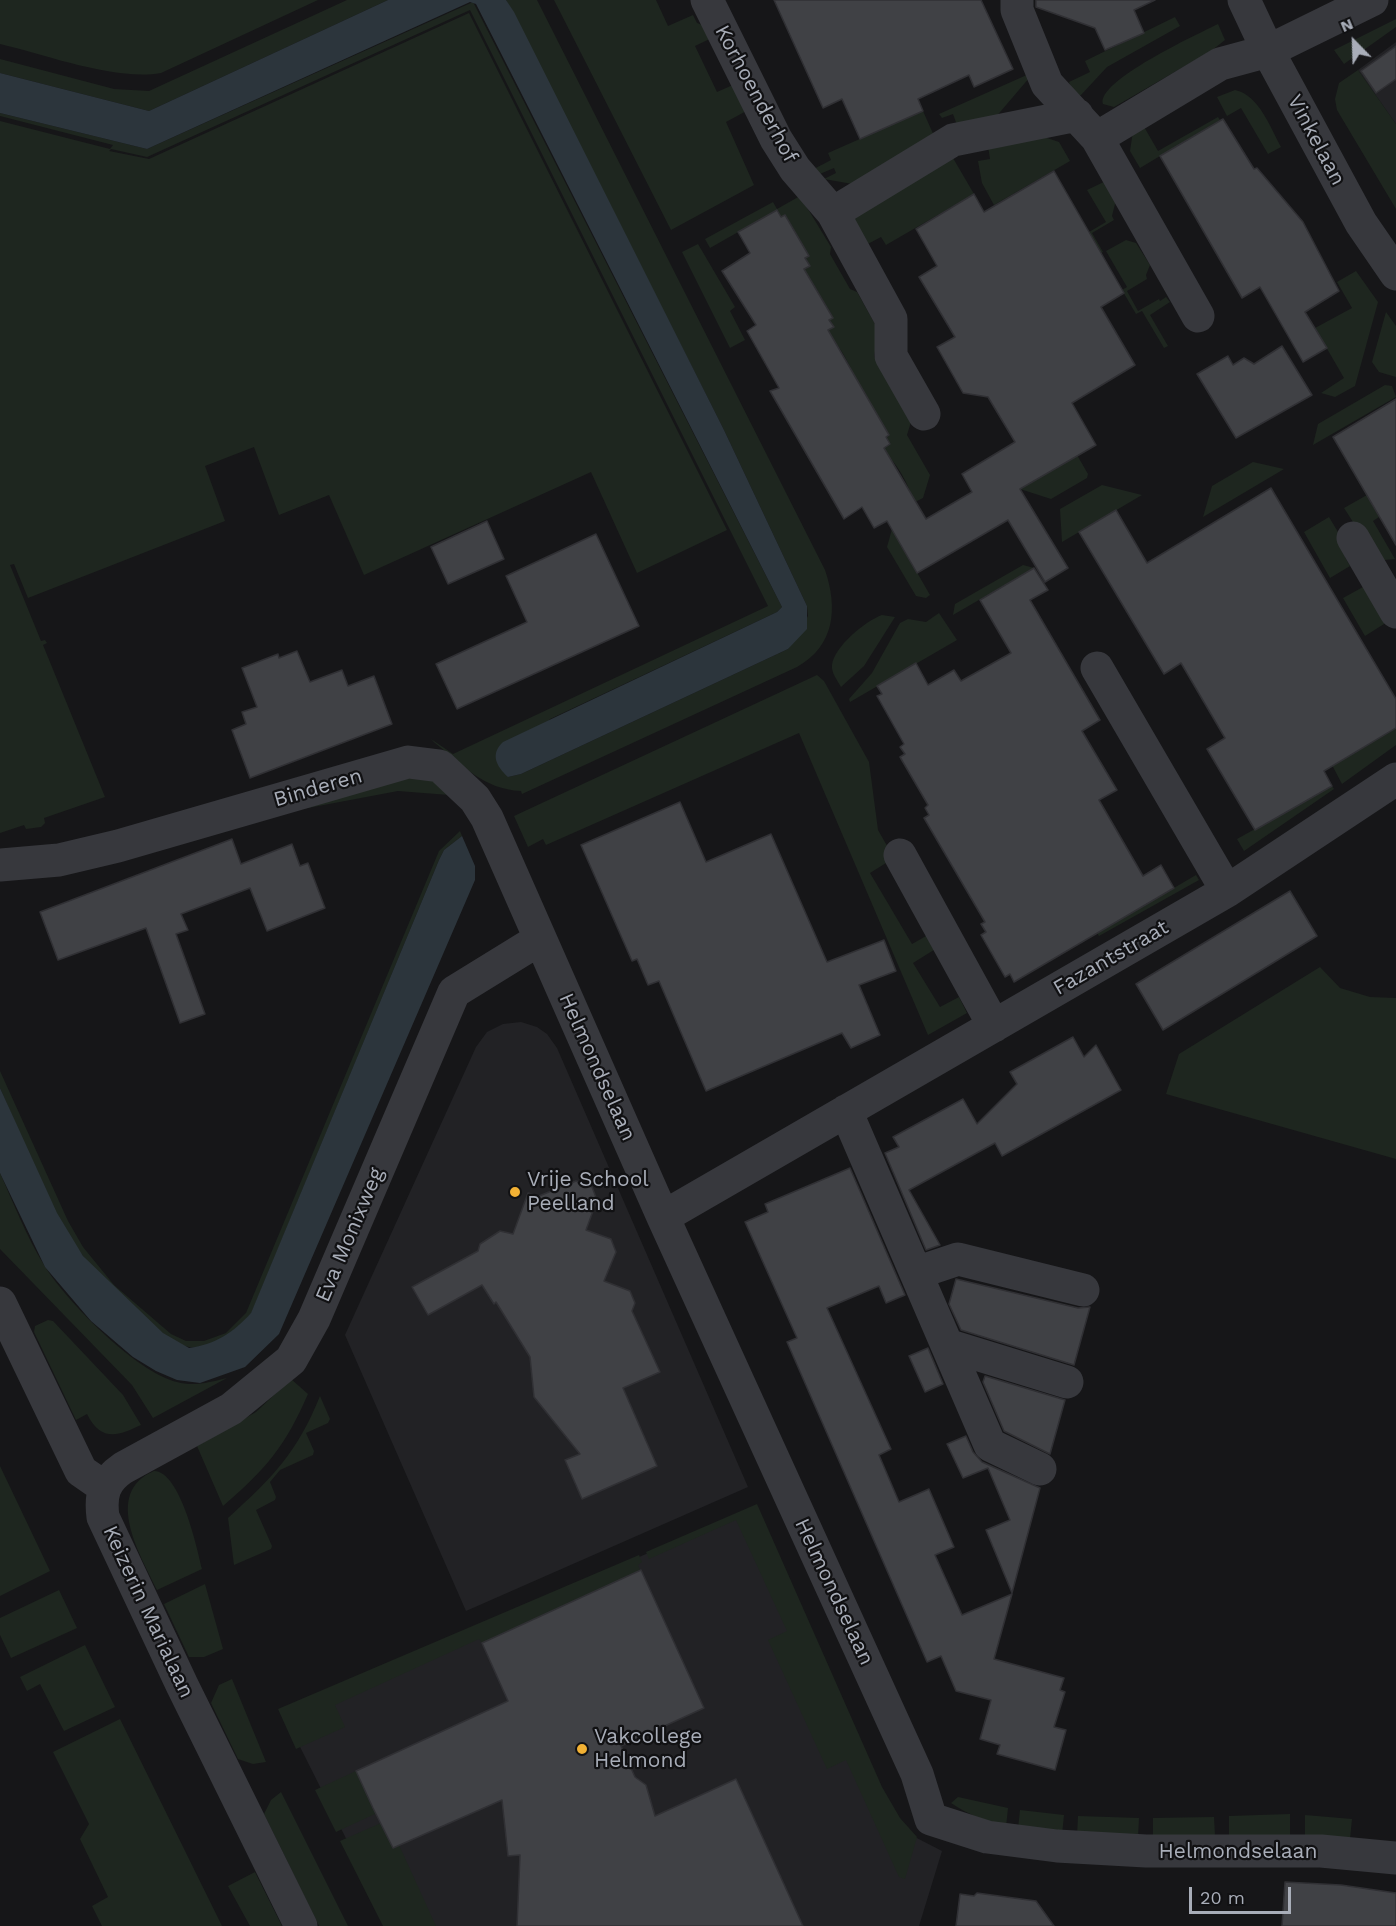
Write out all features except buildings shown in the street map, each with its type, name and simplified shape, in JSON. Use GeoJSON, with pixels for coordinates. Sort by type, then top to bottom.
{"type":"FeatureCollection","features":[{"type":"Feature","properties":{"kind":"street","name":"Korhoenderhof"},"geometry":{"type":"LineString","coordinates":[[707,0],[776,139],[795,169],[833,213],[891,319],[891,356],[924,414]]}},
{"type":"Feature","properties":{"kind":"street"},"geometry":{"type":"LineString","coordinates":[[1017,0],[1017,10],[1047,84],[1087,126],[1198,316]]}},
{"type":"Feature","properties":{"kind":"street","name":"Vinkelaan"},"geometry":{"type":"LineString","coordinates":[[1244,0],[1268,51],[1361,223],[1396,274]]}},
{"type":"Feature","properties":{"kind":"street"},"geometry":{"type":"LineString","coordinates":[[833,213],[953,140],[1087,126],[1220,64],[1268,51],[1372,0]]}},
{"type":"Feature","properties":{"kind":"street"},"geometry":{"type":"LineString","coordinates":[[1353,538],[1396,612]]}},
{"type":"Feature","properties":{"kind":"street"},"geometry":{"type":"LineString","coordinates":[[1097,668],[1227,891]]}},
{"type":"Feature","properties":{"kind":"street","name":"Binderen"},"geometry":{"type":"LineString","coordinates":[[0,865],[59,860],[118,846],[408,762],[440,766],[475,799],[487,818],[540,939]]}},
{"type":"Feature","properties":{"kind":"street","name":"Fazantstraat"},"geometry":{"type":"LineString","coordinates":[[663,1217],[1227,891],[1396,779]]}},
{"type":"Feature","properties":{"kind":"street"},"geometry":{"type":"LineString","coordinates":[[900,855],[994,1026]]}},
{"type":"Feature","properties":{"kind":"street","name":"Helmondselaan"},"geometry":{"type":"LineString","coordinates":[[540,939],[663,1217],[917,1774],[932,1819],[987,1837],[1057,1846],[1146,1851],[1321,1851],[1396,1858]]}},
{"type":"Feature","properties":{"kind":"street","name":"Eva Monixweg"},"geometry":{"type":"LineString","coordinates":[[104,1487],[112,1475],[123,1467],[231,1409],[291,1360],[314,1319],[454,992],[540,939]]}},
{"type":"Feature","properties":{"kind":"street"},"geometry":{"type":"LineString","coordinates":[[846,1111],[990,1445],[1040,1469]]}},
{"type":"Feature","properties":{"kind":"street"},"geometry":{"type":"LineString","coordinates":[[916,1273],[958,1259],[1083,1290]]}},
{"type":"Feature","properties":{"kind":"street"},"geometry":{"type":"LineString","coordinates":[[0,1303],[81,1471],[104,1487]]}},
{"type":"Feature","properties":{"kind":"street"},"geometry":{"type":"LineString","coordinates":[[947,1345],[1067,1382]]}},
{"type":"Feature","properties":{"kind":"street","name":"Keizerin Marialaan"},"geometry":{"type":"LineString","coordinates":[[104,1487],[101,1502],[103,1517],[172,1665],[302,1926]]}},
{"type":"Feature","properties":{"kind":"shaded area"},"geometry":{"type":"Polygon","coordinates":[[[0,0],[318,0],[161,73],[143,75],[81,66],[0,44],[0,0]]]}},
{"type":"Feature","properties":{"kind":"shaded area"},"geometry":{"type":"Polygon","coordinates":[[[347,0],[388,0],[149,111],[0,73],[0,59],[114,89],[149,91],[347,0]]]}},
{"type":"Feature","properties":{"kind":"shaded area"},"geometry":{"type":"Polygon","coordinates":[[[388,0],[506,0],[724,430],[807,606],[807,629],[788,649],[521,774],[508,777],[500,769],[496,760],[497,751],[503,742],[777,612],[782,607],[476,4],[470,2],[147,149],[0,113],[0,73],[149,111],[388,0]]]}},
{"type":"Feature","properties":{"kind":"shaded area"},"geometry":{"type":"Polygon","coordinates":[[[506,0],[537,0],[825,570],[832,612],[826,637],[810,658],[797,667],[522,794],[521,791],[496,786],[475,775],[431,739],[453,754],[768,606],[470,10],[147,157],[111,149],[109,151],[149,159],[469,13],[727,530],[637,573],[591,472],[364,575],[329,495],[279,515],[254,447],[205,466],[225,521],[28,598],[14,564],[10,565],[41,641],[45,640],[47,643],[43,645],[105,797],[44,818],[45,823],[41,827],[26,829],[24,825],[0,833],[0,121],[110,149],[113,145],[0,116],[0,113],[147,149],[473,2],[782,607],[777,612],[550,719],[508,777],[521,774],[788,649],[808,616],[807,606],[724,430],[506,0]]]}},
{"type":"Feature","properties":{"kind":"shaded area"},"geometry":{"type":"Polygon","coordinates":[[[554,0],[656,0],[668,26],[693,15],[697,23],[719,31],[720,34],[695,46],[717,92],[742,81],[750,109],[726,122],[754,185],[671,230],[554,0]]]}},
{"type":"Feature","properties":{"kind":"shaded area"},"geometry":{"type":"Polygon","coordinates":[[[1175,17],[1180,26],[1107,67],[1081,95],[1074,95],[1069,82],[1090,72],[1085,61],[1175,17]]]}},
{"type":"Feature","properties":{"kind":"shaded area"},"geometry":{"type":"Polygon","coordinates":[[[1396,19],[1396,27],[1344,64],[1334,50],[1396,19]]]}},
{"type":"Feature","properties":{"kind":"shaded area"},"geometry":{"type":"Polygon","coordinates":[[[1218,24],[1225,40],[1211,51],[1114,107],[1103,104],[1105,94],[1131,71],[1218,24]]]}},
{"type":"Feature","properties":{"kind":"shaded area"},"geometry":{"type":"Polygon","coordinates":[[[1396,42],[1396,124],[1358,70],[1396,42]]]}},
{"type":"Feature","properties":{"kind":"shaded area"},"geometry":{"type":"Polygon","coordinates":[[[1358,70],[1396,124],[1396,209],[1337,110],[1335,99],[1339,83],[1358,70]]]}},
{"type":"Feature","properties":{"kind":"shaded area"},"geometry":{"type":"Polygon","coordinates":[[[1029,74],[1030,77],[995,118],[957,125],[953,114],[942,118],[939,114],[1029,74]]]}},
{"type":"Feature","properties":{"kind":"shaded area"},"geometry":{"type":"Polygon","coordinates":[[[1235,90],[1251,98],[1257,105],[1281,147],[1268,154],[1241,108],[1227,116],[1217,97],[1235,90]]]}},
{"type":"Feature","properties":{"kind":"shaded area"},"geometry":{"type":"Polygon","coordinates":[[[923,111],[935,138],[858,185],[824,179],[836,173],[834,168],[815,176],[810,171],[831,160],[828,153],[923,111]]]}},
{"type":"Feature","properties":{"kind":"shaded area"},"geometry":{"type":"Polygon","coordinates":[[[1218,117],[1220,120],[1140,168],[1130,151],[1133,131],[1143,125],[1158,151],[1218,117]]]}},
{"type":"Feature","properties":{"kind":"shaded area"},"geometry":{"type":"Polygon","coordinates":[[[1041,136],[1059,142],[1070,161],[994,205],[982,183],[978,161],[990,159],[988,146],[1041,136]]]}},
{"type":"Feature","properties":{"kind":"shaded area"},"geometry":{"type":"Polygon","coordinates":[[[953,158],[974,194],[886,245],[881,237],[864,246],[852,219],[953,158]]]}},
{"type":"Feature","properties":{"kind":"shaded area"},"geometry":{"type":"Polygon","coordinates":[[[1112,178],[1119,188],[1112,216],[1114,220],[1092,233],[1103,252],[1101,253],[1089,232],[1106,222],[1087,190],[1112,178]]]}},
{"type":"Feature","properties":{"kind":"shaded area"},"geometry":{"type":"Polygon","coordinates":[[[800,196],[831,247],[830,254],[850,289],[857,292],[879,331],[874,356],[911,422],[907,435],[930,475],[923,498],[913,503],[901,473],[891,459],[880,450],[890,444],[886,437],[888,435],[865,393],[861,395],[842,352],[824,333],[834,327],[829,320],[833,317],[809,277],[801,271],[810,266],[805,258],[809,256],[786,216],[781,217],[777,210],[710,248],[705,239],[773,202],[777,209],[800,196]]]}},
{"type":"Feature","properties":{"kind":"shaded area"},"geometry":{"type":"Polygon","coordinates":[[[1126,240],[1136,243],[1150,265],[1146,275],[1147,279],[1127,291],[1138,311],[1166,297],[1170,302],[1150,315],[1168,346],[1164,348],[1142,311],[1136,314],[1122,290],[1127,287],[1106,251],[1126,240]]]}},
{"type":"Feature","properties":{"kind":"shaded area"},"geometry":{"type":"Polygon","coordinates":[[[698,244],[735,307],[730,311],[745,340],[730,348],[682,252],[698,244]]]}},
{"type":"Feature","properties":{"kind":"shaded area"},"geometry":{"type":"Polygon","coordinates":[[[1356,271],[1378,302],[1355,386],[1335,397],[1321,393],[1344,378],[1315,328],[1352,308],[1337,282],[1356,271]]]}},
{"type":"Feature","properties":{"kind":"shaded area"},"geometry":{"type":"Polygon","coordinates":[[[1386,312],[1396,326],[1396,377],[1379,372],[1372,362],[1386,312]]]}},
{"type":"Feature","properties":{"kind":"shaded area"},"geometry":{"type":"Polygon","coordinates":[[[1385,385],[1392,386],[1396,397],[1313,445],[1318,424],[1385,385]]]}},
{"type":"Feature","properties":{"kind":"shaded area"},"geometry":{"type":"Polygon","coordinates":[[[1077,455],[1088,474],[1087,478],[1051,499],[1020,489],[1077,455]]]}},
{"type":"Feature","properties":{"kind":"shaded area"},"geometry":{"type":"Polygon","coordinates":[[[1253,462],[1284,469],[1203,517],[1212,486],[1253,462]]]}},
{"type":"Feature","properties":{"kind":"shaded area"},"geometry":{"type":"Polygon","coordinates":[[[1102,485],[1142,495],[1062,542],[1060,509],[1102,485]]]}},
{"type":"Feature","properties":{"kind":"shaded area"},"geometry":{"type":"Polygon","coordinates":[[[1367,495],[1379,517],[1373,521],[1395,559],[1384,560],[1363,525],[1353,522],[1344,508],[1367,495]]]}},
{"type":"Feature","properties":{"kind":"shaded area"},"geometry":{"type":"Polygon","coordinates":[[[1329,517],[1347,547],[1345,557],[1350,566],[1330,578],[1304,532],[1329,517]]]}},
{"type":"Feature","properties":{"kind":"shaded area"},"geometry":{"type":"Polygon","coordinates":[[[892,529],[930,595],[926,598],[916,596],[887,547],[892,529]]]}},
{"type":"Feature","properties":{"kind":"shaded area"},"geometry":{"type":"Polygon","coordinates":[[[1023,565],[1034,568],[953,615],[955,604],[1023,565]]]}},
{"type":"Feature","properties":{"kind":"shaded area"},"geometry":{"type":"Polygon","coordinates":[[[1363,587],[1386,616],[1384,624],[1365,636],[1343,598],[1363,587]]]}},
{"type":"Feature","properties":{"kind":"shaded area"},"geometry":{"type":"Polygon","coordinates":[[[939,613],[957,640],[850,702],[849,699],[872,673],[900,623],[908,619],[926,622],[939,613]]]}},
{"type":"Feature","properties":{"kind":"shaded area"},"geometry":{"type":"Polygon","coordinates":[[[882,615],[895,617],[864,666],[841,687],[832,668],[838,650],[859,629],[882,615]]]}},
{"type":"Feature","properties":{"kind":"shaded area"},"geometry":{"type":"Polygon","coordinates":[[[817,675],[824,681],[869,762],[878,830],[894,858],[870,873],[912,944],[935,931],[937,948],[913,963],[940,1007],[959,997],[967,1013],[928,1035],[799,733],[546,845],[543,839],[528,847],[514,816],[817,675]]]}},
{"type":"Feature","properties":{"kind":"shaded area"},"geometry":{"type":"Polygon","coordinates":[[[1396,728],[1396,745],[1342,784],[1332,765],[1396,728]]]}},
{"type":"Feature","properties":{"kind":"shaded area"},"geometry":{"type":"Polygon","coordinates":[[[400,779],[438,780],[449,795],[398,791],[292,811],[400,779]]]}},
{"type":"Feature","properties":{"kind":"shaded area"},"geometry":{"type":"Polygon","coordinates":[[[1332,786],[1334,789],[1244,851],[1237,839],[1332,786]]]}},
{"type":"Feature","properties":{"kind":"shaded area"},"geometry":{"type":"Polygon","coordinates":[[[460,831],[462,836],[444,850],[439,860],[251,1314],[224,1338],[207,1346],[189,1347],[170,1339],[104,1280],[89,1264],[70,1237],[37,1174],[0,1088],[0,1071],[68,1221],[83,1247],[114,1285],[171,1334],[186,1341],[204,1341],[226,1333],[246,1313],[439,851],[460,831]]]}},
{"type":"Feature","properties":{"kind":"shaded area"},"geometry":{"type":"Polygon","coordinates":[[[462,836],[475,866],[475,880],[279,1334],[245,1367],[200,1383],[177,1380],[156,1371],[133,1357],[91,1321],[45,1267],[0,1173],[0,1088],[57,1213],[83,1256],[163,1333],[189,1348],[208,1344],[223,1336],[251,1313],[439,860],[444,850],[462,836]]]}},
{"type":"Feature","properties":{"kind":"shaded area"},"geometry":{"type":"Polygon","coordinates":[[[1196,875],[1199,880],[1099,936],[1097,933],[1196,875]]]}},
{"type":"Feature","properties":{"kind":"shaded area"},"geometry":{"type":"Polygon","coordinates":[[[1320,967],[1340,988],[1370,997],[1396,998],[1396,1159],[1166,1094],[1179,1054],[1320,967]]]}},
{"type":"Feature","properties":{"kind":"shaded area","name":"Vrije School Peelland"},"geometry":{"type":"Polygon","coordinates":[[[521,1022],[537,1027],[547,1034],[557,1048],[748,1487],[466,1611],[345,1335],[476,1047],[487,1032],[503,1024],[521,1022]]]}},
{"type":"Feature","properties":{"kind":"shaded area"},"geometry":{"type":"Polygon","coordinates":[[[0,1173],[44,1265],[68,1297],[103,1333],[142,1365],[177,1382],[196,1384],[227,1378],[153,1418],[132,1385],[0,1249],[0,1173]]]}},
{"type":"Feature","properties":{"kind":"shaded area"},"geometry":{"type":"Polygon","coordinates":[[[48,1320],[53,1321],[123,1395],[141,1425],[125,1432],[111,1434],[98,1429],[87,1414],[76,1420],[34,1332],[35,1326],[48,1320]]]}},
{"type":"Feature","properties":{"kind":"shaded area"},"geometry":{"type":"Polygon","coordinates":[[[291,1379],[308,1394],[300,1413],[273,1456],[223,1506],[197,1446],[256,1412],[291,1379]]]}},
{"type":"Feature","properties":{"kind":"shaded area"},"geometry":{"type":"Polygon","coordinates":[[[320,1396],[330,1419],[328,1423],[306,1433],[314,1451],[313,1455],[280,1470],[270,1482],[275,1500],[256,1510],[272,1546],[271,1549],[234,1565],[228,1518],[258,1490],[293,1449],[320,1396]]]}},
{"type":"Feature","properties":{"kind":"shaded area"},"geometry":{"type":"Polygon","coordinates":[[[0,1466],[50,1571],[0,1596],[0,1466]]]}},
{"type":"Feature","properties":{"kind":"shaded area"},"geometry":{"type":"Polygon","coordinates":[[[154,1471],[163,1474],[172,1483],[179,1496],[186,1512],[202,1569],[157,1590],[135,1543],[128,1509],[130,1494],[139,1481],[154,1471]]]}},
{"type":"Feature","properties":{"kind":"shaded area"},"geometry":{"type":"Polygon","coordinates":[[[757,1504],[882,1787],[900,1818],[917,1837],[905,1879],[899,1877],[846,1760],[827,1769],[768,1640],[787,1631],[736,1520],[649,1559],[646,1552],[757,1504]]]}},
{"type":"Feature","properties":{"kind":"shaded area","name":"Vakcollege Helmond"},"geometry":{"type":"Polygon","coordinates":[[[755,1507],[891,1813],[911,1835],[942,1851],[919,1926],[390,1926],[282,1711],[755,1507]]]}},
{"type":"Feature","properties":{"kind":"shaded area"},"geometry":{"type":"Polygon","coordinates":[[[639,1555],[642,1562],[638,1565],[640,1570],[482,1643],[479,1639],[335,1705],[345,1727],[296,1749],[278,1709],[639,1555]]]}},
{"type":"Feature","properties":{"kind":"shaded area"},"geometry":{"type":"Polygon","coordinates":[[[205,1584],[223,1649],[204,1657],[189,1657],[164,1604],[205,1584]]]}},
{"type":"Feature","properties":{"kind":"shaded area"},"geometry":{"type":"Polygon","coordinates":[[[59,1590],[77,1628],[11,1658],[0,1635],[0,1618],[59,1590]]]}},
{"type":"Feature","properties":{"kind":"shaded area"},"geometry":{"type":"Polygon","coordinates":[[[85,1645],[115,1707],[64,1731],[40,1684],[27,1691],[20,1677],[85,1645]]]}},
{"type":"Feature","properties":{"kind":"shaded area"},"geometry":{"type":"Polygon","coordinates":[[[232,1679],[266,1762],[253,1764],[238,1759],[211,1703],[219,1685],[232,1679]]]}},
{"type":"Feature","properties":{"kind":"shaded area"},"geometry":{"type":"Polygon","coordinates":[[[120,1719],[222,1926],[102,1926],[92,1906],[108,1897],[80,1839],[89,1824],[53,1752],[120,1719]]]}},
{"type":"Feature","properties":{"kind":"shaded area"},"geometry":{"type":"Polygon","coordinates":[[[356,1771],[377,1813],[336,1832],[315,1790],[356,1771]]]}},
{"type":"Feature","properties":{"kind":"shaded area"},"geometry":{"type":"Polygon","coordinates":[[[281,1792],[348,1926],[319,1926],[264,1814],[271,1800],[281,1792]]]}},
{"type":"Feature","properties":{"kind":"shaded area"},"geometry":{"type":"Polygon","coordinates":[[[958,1797],[1008,1808],[1006,1827],[977,1817],[951,1803],[958,1797]]]}},
{"type":"Feature","properties":{"kind":"shaded area"},"geometry":{"type":"Polygon","coordinates":[[[1020,1810],[1064,1815],[1062,1835],[1018,1829],[1020,1810]]]}},
{"type":"Feature","properties":{"kind":"shaded area"},"geometry":{"type":"Polygon","coordinates":[[[1290,1814],[1290,1835],[1229,1836],[1229,1816],[1290,1814]]]}},
{"type":"Feature","properties":{"kind":"shaded area"},"geometry":{"type":"Polygon","coordinates":[[[1305,1815],[1352,1819],[1350,1839],[1305,1835],[1305,1815]]]}},
{"type":"Feature","properties":{"kind":"shaded area"},"geometry":{"type":"Polygon","coordinates":[[[1078,1816],[1139,1818],[1138,1838],[1077,1836],[1078,1816]]]}},
{"type":"Feature","properties":{"kind":"shaded area"},"geometry":{"type":"Polygon","coordinates":[[[1214,1817],[1215,1836],[1153,1838],[1153,1818],[1214,1817]]]}},
{"type":"Feature","properties":{"kind":"shaded area"},"geometry":{"type":"Polygon","coordinates":[[[381,1823],[393,1848],[399,1845],[436,1926],[383,1926],[340,1841],[381,1823]]]}},
{"type":"Feature","properties":{"kind":"shaded area"},"geometry":{"type":"Polygon","coordinates":[[[255,1872],[282,1926],[250,1926],[228,1886],[255,1872]]]}},
{"type":"Feature","properties":{"kind":"place","name":"Vrije School Peelland"},"geometry":{"type":"Point","coordinates":[515,1192]}},
{"type":"Feature","properties":{"kind":"place","name":"Vakcollege Helmond"},"geometry":{"type":"Point","coordinates":[582,1749]}}]}
